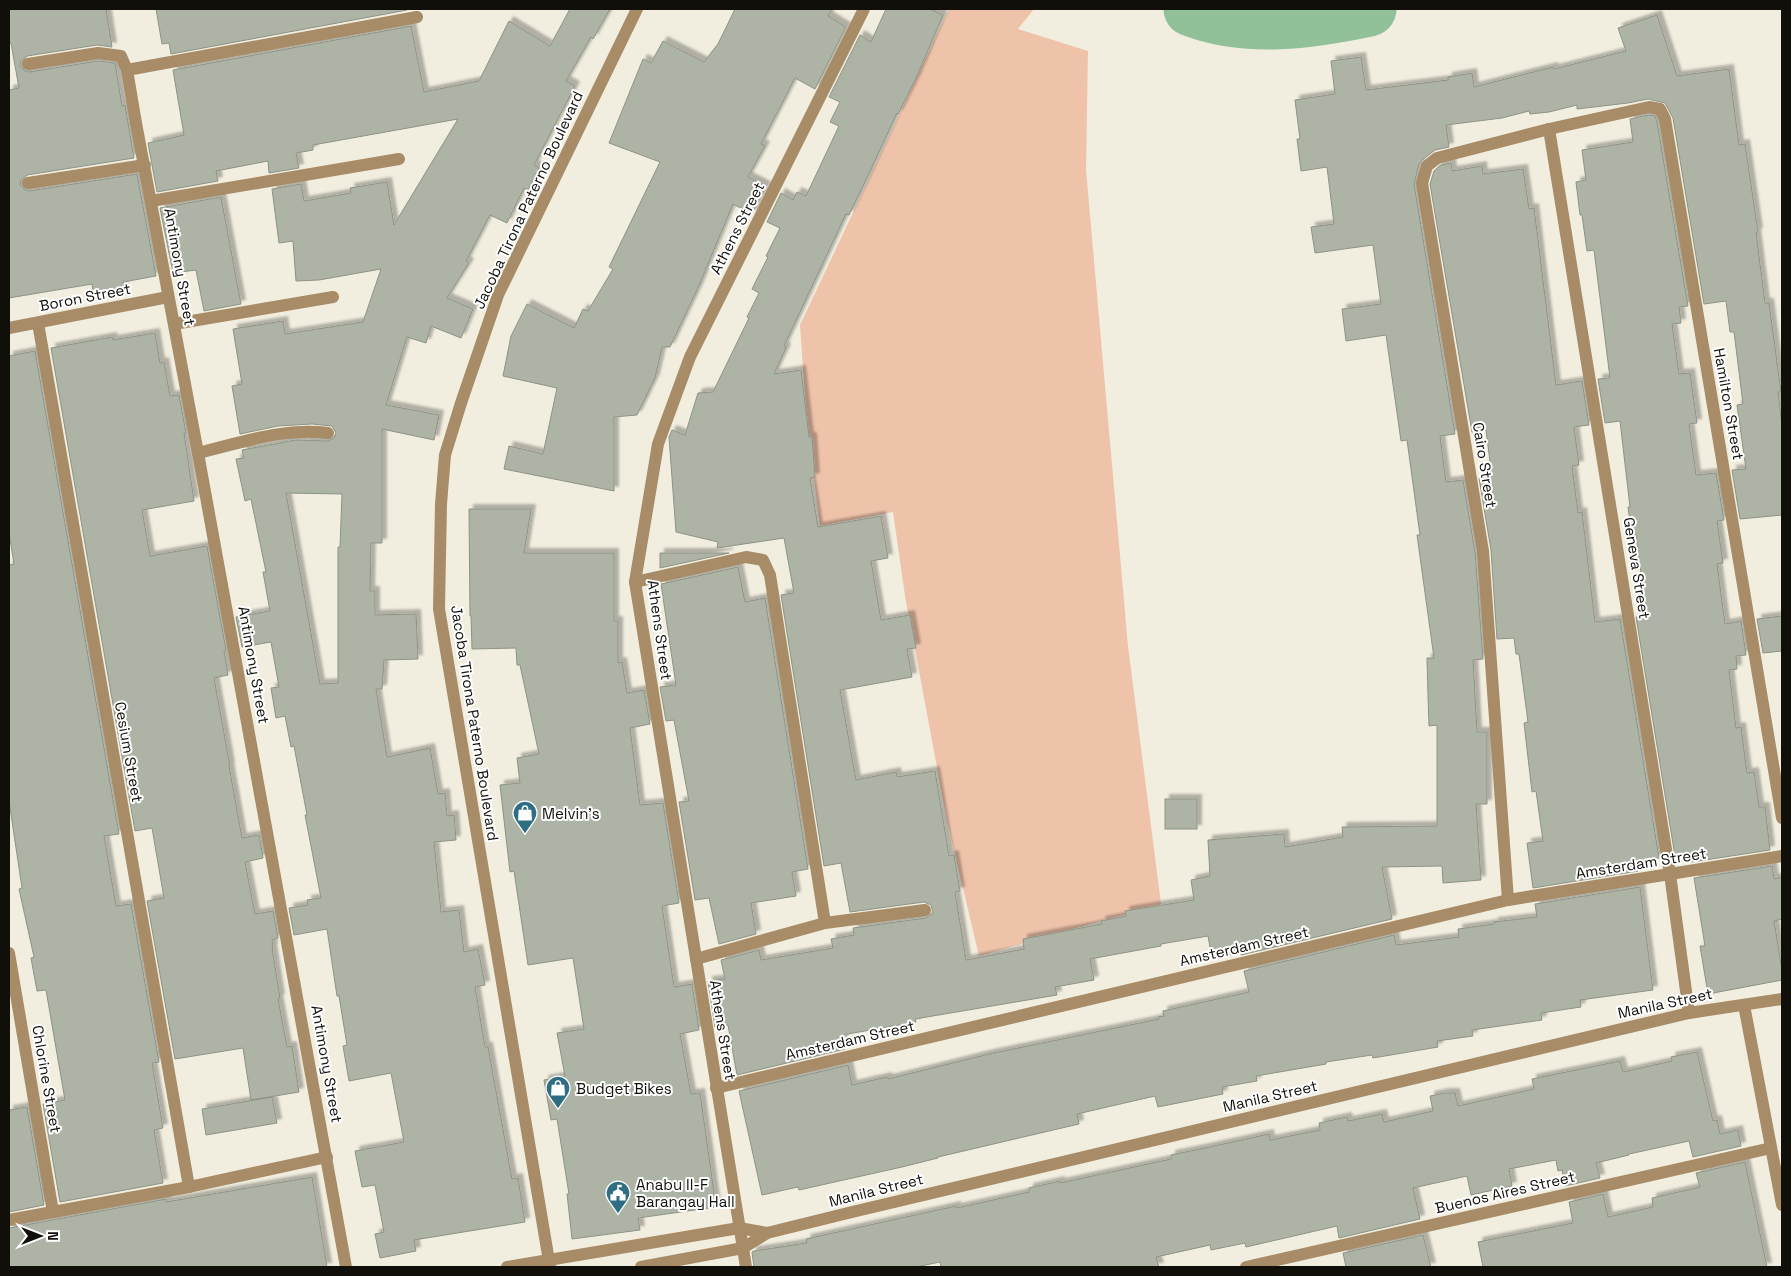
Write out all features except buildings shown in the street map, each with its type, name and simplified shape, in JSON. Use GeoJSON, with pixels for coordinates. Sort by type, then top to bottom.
{"type":"FeatureCollection","features":[{"type":"Feature","properties":{"kind":"street","name":"Jacoba Tirona Paterno Boulevard"},"geometry":{"type":"LineString","coordinates":[[549,1264],[439,609],[441,504],[445,455],[498,295],[637,9]]}},
{"type":"Feature","properties":{"kind":"street","name":"Athens Street"},"geometry":{"type":"LineString","coordinates":[[746,1267],[635,582],[658,444],[690,357],[864,9]]}},
{"type":"Feature","properties":{"kind":"street"},"geometry":{"type":"LineString","coordinates":[[28,64],[98,52],[121,56],[127,70],[417,17]]}},
{"type":"Feature","properties":{"kind":"street","name":"Antimony Street"},"geometry":{"type":"LineString","coordinates":[[127,70],[346,1267]]}},
{"type":"Feature","properties":{"kind":"street","name":"Hamilton Street"},"geometry":{"type":"LineString","coordinates":[[1549,129],[1649,107],[1660,109],[1665,119],[1782,818]]}},
{"type":"Feature","properties":{"kind":"street","name":"Geneva Street"},"geometry":{"type":"LineString","coordinates":[[1549,129],[1670,874],[1689,1013]]}},
{"type":"Feature","properties":{"kind":"street","name":"Cairo Street"},"geometry":{"type":"LineString","coordinates":[[1508,900],[1483,551],[1422,183],[1426,166],[1437,158],[1549,129]]}},
{"type":"Feature","properties":{"kind":"street"},"geometry":{"type":"LineString","coordinates":[[151,201],[399,159]]}},
{"type":"Feature","properties":{"kind":"street"},"geometry":{"type":"LineString","coordinates":[[28,184],[145,165]]}},
{"type":"Feature","properties":{"kind":"street","name":"Boron Street"},"geometry":{"type":"LineString","coordinates":[[9,328],[168,297]]}},
{"type":"Feature","properties":{"kind":"street"},"geometry":{"type":"LineString","coordinates":[[174,324],[333,297]]}},
{"type":"Feature","properties":{"kind":"street","name":"Cesium Street"},"geometry":{"type":"LineString","coordinates":[[38,323],[189,1187]]}},
{"type":"Feature","properties":{"kind":"street"},"geometry":{"type":"LineString","coordinates":[[198,453],[267,436],[297,432],[328,432]]}},
{"type":"Feature","properties":{"kind":"street"},"geometry":{"type":"LineString","coordinates":[[635,582],[746,556],[762,560],[770,575],[825,923]]}},
{"type":"Feature","properties":{"kind":"street","name":"Amsterdam Street"},"geometry":{"type":"LineString","coordinates":[[716,1088],[1508,900],[1782,856]]}},
{"type":"Feature","properties":{"kind":"street"},"geometry":{"type":"LineString","coordinates":[[696,959],[825,923],[925,910]]}},
{"type":"Feature","properties":{"kind":"street","name":"Chlorine Street"},"geometry":{"type":"LineString","coordinates":[[9,952],[53,1212]]}},
{"type":"Feature","properties":{"kind":"street","name":"Manila Street"},"geometry":{"type":"LineString","coordinates":[[641,1267],[743,1248],[767,1233],[1689,1013],[1782,999]]}},
{"type":"Feature","properties":{"kind":"street"},"geometry":{"type":"LineString","coordinates":[[1744,1005],[1782,1205]]}},
{"type":"Feature","properties":{"kind":"street","name":"Buenos Aires Street"},"geometry":{"type":"LineString","coordinates":[[1246,1267],[1771,1148]]}},
{"type":"Feature","properties":{"kind":"street"},"geometry":{"type":"LineString","coordinates":[[9,1220],[189,1187],[327,1157]]}},
{"type":"Feature","properties":{"kind":"street","name":"Manila Street"},"geometry":{"type":"LineString","coordinates":[[507,1267],[549,1264],[739,1228],[767,1233]]}},
{"type":"Feature","properties":{"kind":"shaded area"},"geometry":{"type":"Polygon","coordinates":[[[949,9],[1034,9],[1018,29],[1088,51],[1086,170],[1128,646],[1161,904],[979,956],[947,821],[905,596],[893,512],[820,526],[806,412],[800,325],[949,9]]]}},
{"type":"Feature","properties":{"kind":"waterway"},"geometry":{"type":"LineString","coordinates":[[1191,9],[1212,16],[1257,22],[1302,20],[1369,9]]}},
{"type":"Feature","properties":{"kind":"place","name":"Melvin's"},"geometry":{"type":"Point","coordinates":[525,834]}},
{"type":"Feature","properties":{"kind":"place","name":"Budget Bikes"},"geometry":{"type":"Point","coordinates":[558,1109]}},
{"type":"Feature","properties":{"kind":"place","name":"Anabu II-F Barangay Hall"},"geometry":{"type":"Point","coordinates":[618,1214]}}]}
